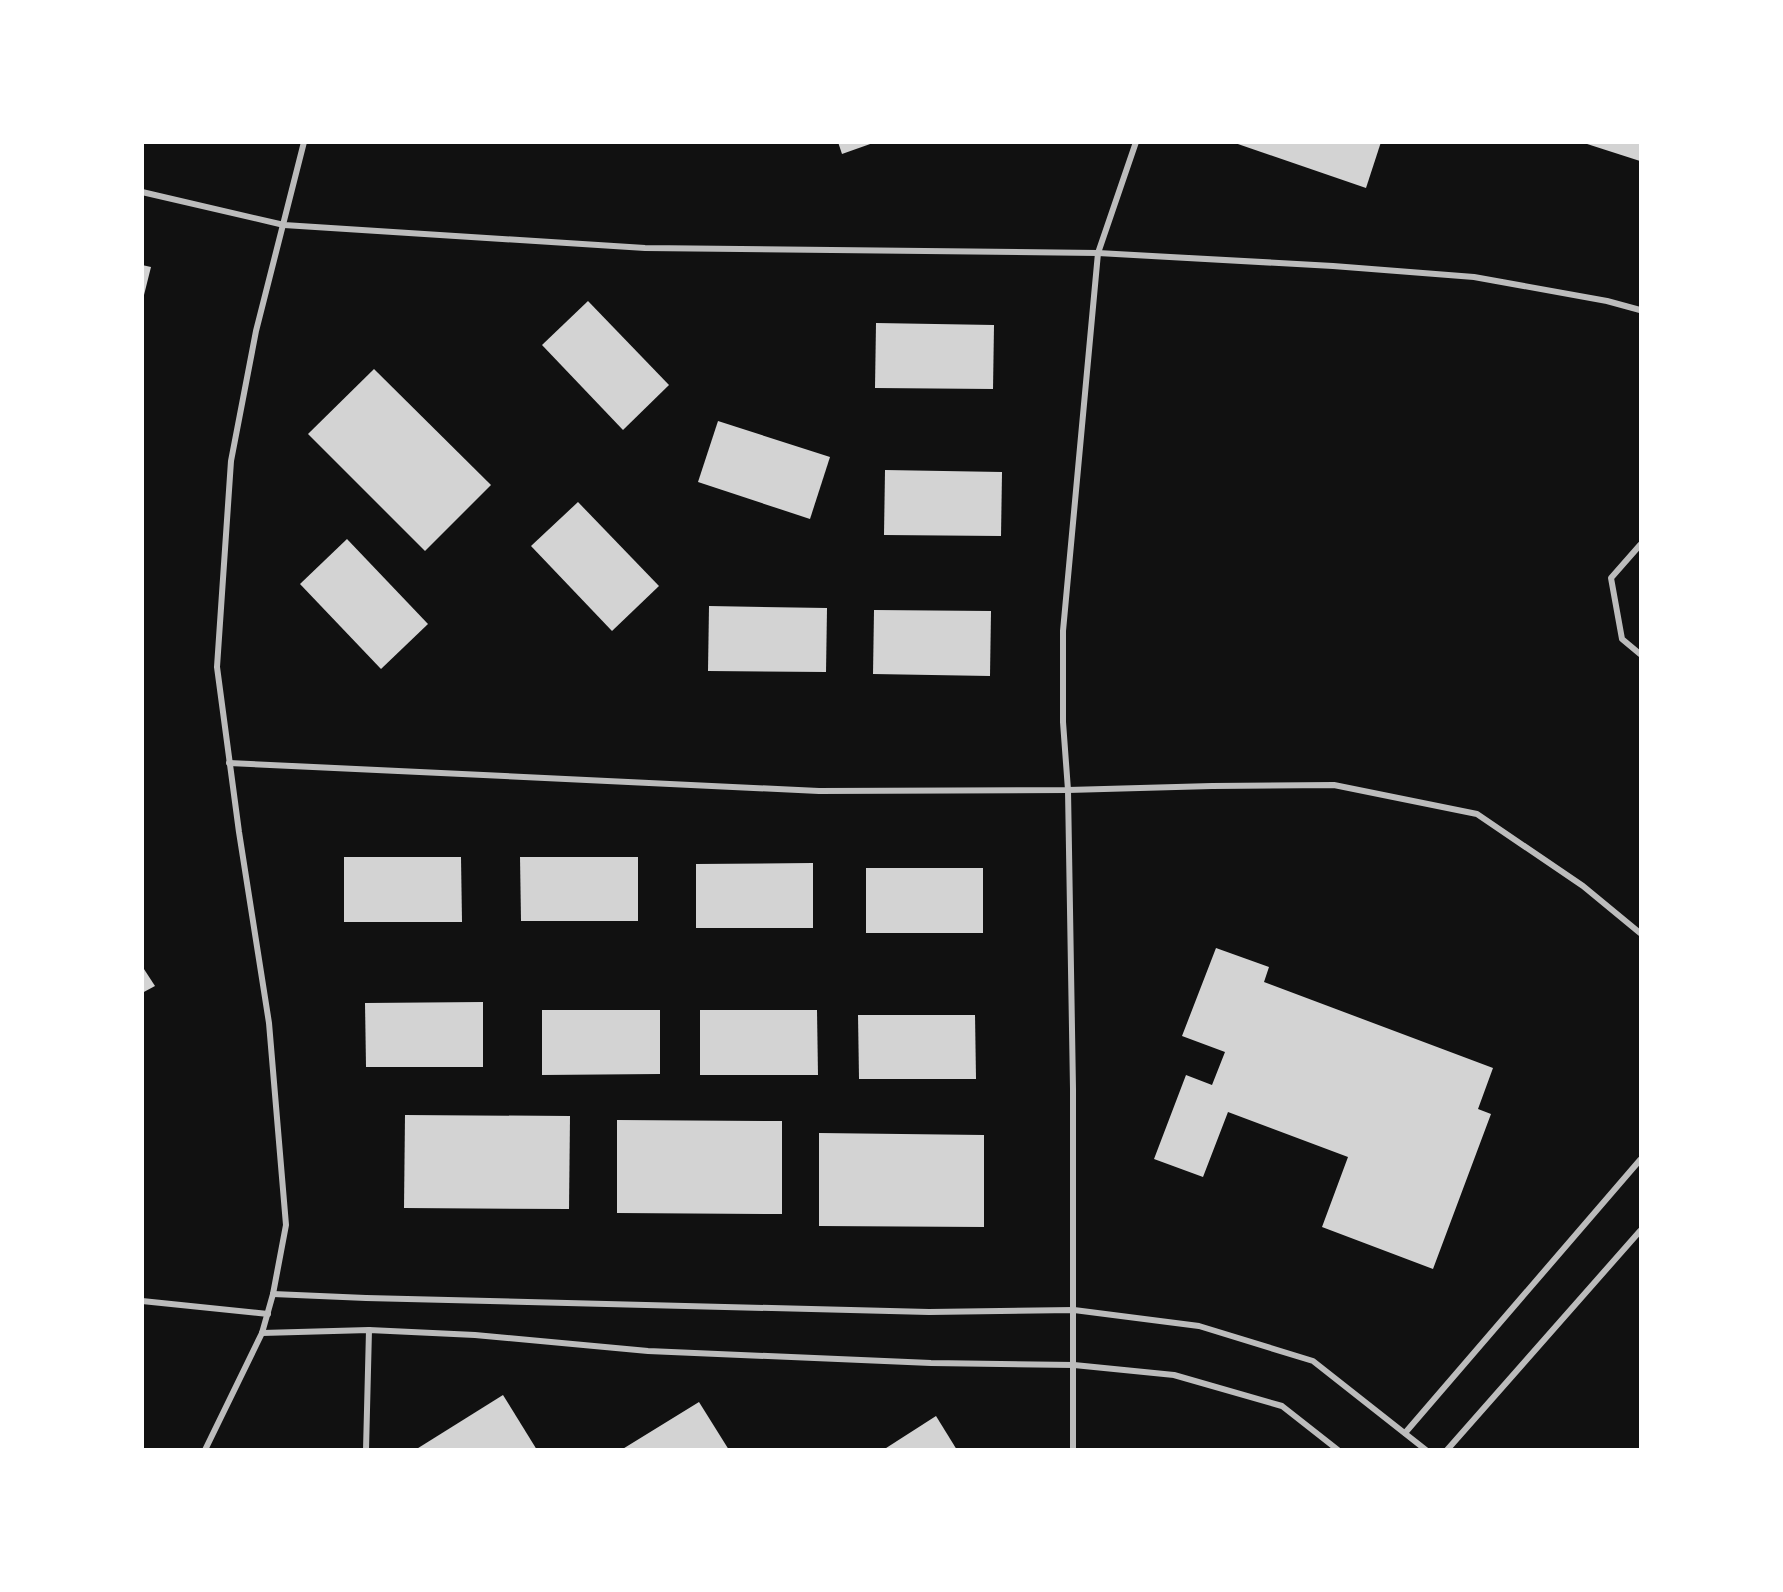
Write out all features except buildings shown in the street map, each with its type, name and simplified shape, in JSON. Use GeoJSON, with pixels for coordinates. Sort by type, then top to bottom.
{"type":"FeatureCollection","features":[{"type":"Feature","properties":{"kind":"street"},"geometry":{"type":"LineString","coordinates":[[205,1449],[262,1333],[273,1294],[286,1225],[269,1023],[229,763],[217,667],[231,461],[256,331],[304,142]]}},
{"type":"Feature","properties":{"kind":"street"},"geometry":{"type":"LineString","coordinates":[[1073,1449],[1073,1089],[1068,790],[1063,723],[1063,631],[1098,253],[1136,142]]}},
{"type":"Feature","properties":{"kind":"street"},"geometry":{"type":"LineString","coordinates":[[142,192],[284,225],[645,248],[1098,253],[1333,266],[1474,277],[1607,301],[1641,310]]}},
{"type":"Feature","properties":{"kind":"street"},"geometry":{"type":"LineString","coordinates":[[1641,545],[1611,578],[1622,639],[1641,654]]}},
{"type":"Feature","properties":{"kind":"street"},"geometry":{"type":"LineString","coordinates":[[229,763],[819,791],[1068,790],[1334,785],[1477,814],[1583,886],[1641,933]]}},
{"type":"Feature","properties":{"kind":"street"},"geometry":{"type":"LineString","coordinates":[[1405,1433],[1641,1160]]}},
{"type":"Feature","properties":{"kind":"street"},"geometry":{"type":"LineString","coordinates":[[1447,1449],[1641,1231]]}},
{"type":"Feature","properties":{"kind":"street"},"geometry":{"type":"LineString","coordinates":[[273,1294],[929,1312],[1074,1310],[1198,1326],[1313,1361],[1426,1449]]}},
{"type":"Feature","properties":{"kind":"street"},"geometry":{"type":"LineString","coordinates":[[142,1301],[268,1314]]}},
{"type":"Feature","properties":{"kind":"street"},"geometry":{"type":"LineString","coordinates":[[262,1333],[369,1330],[475,1335],[660,1352],[931,1363],[1074,1365],[1174,1375],[1282,1406],[1338,1449]]}},
{"type":"Feature","properties":{"kind":"street"},"geometry":{"type":"LineString","coordinates":[[366,1449],[369,1330]]}}]}
